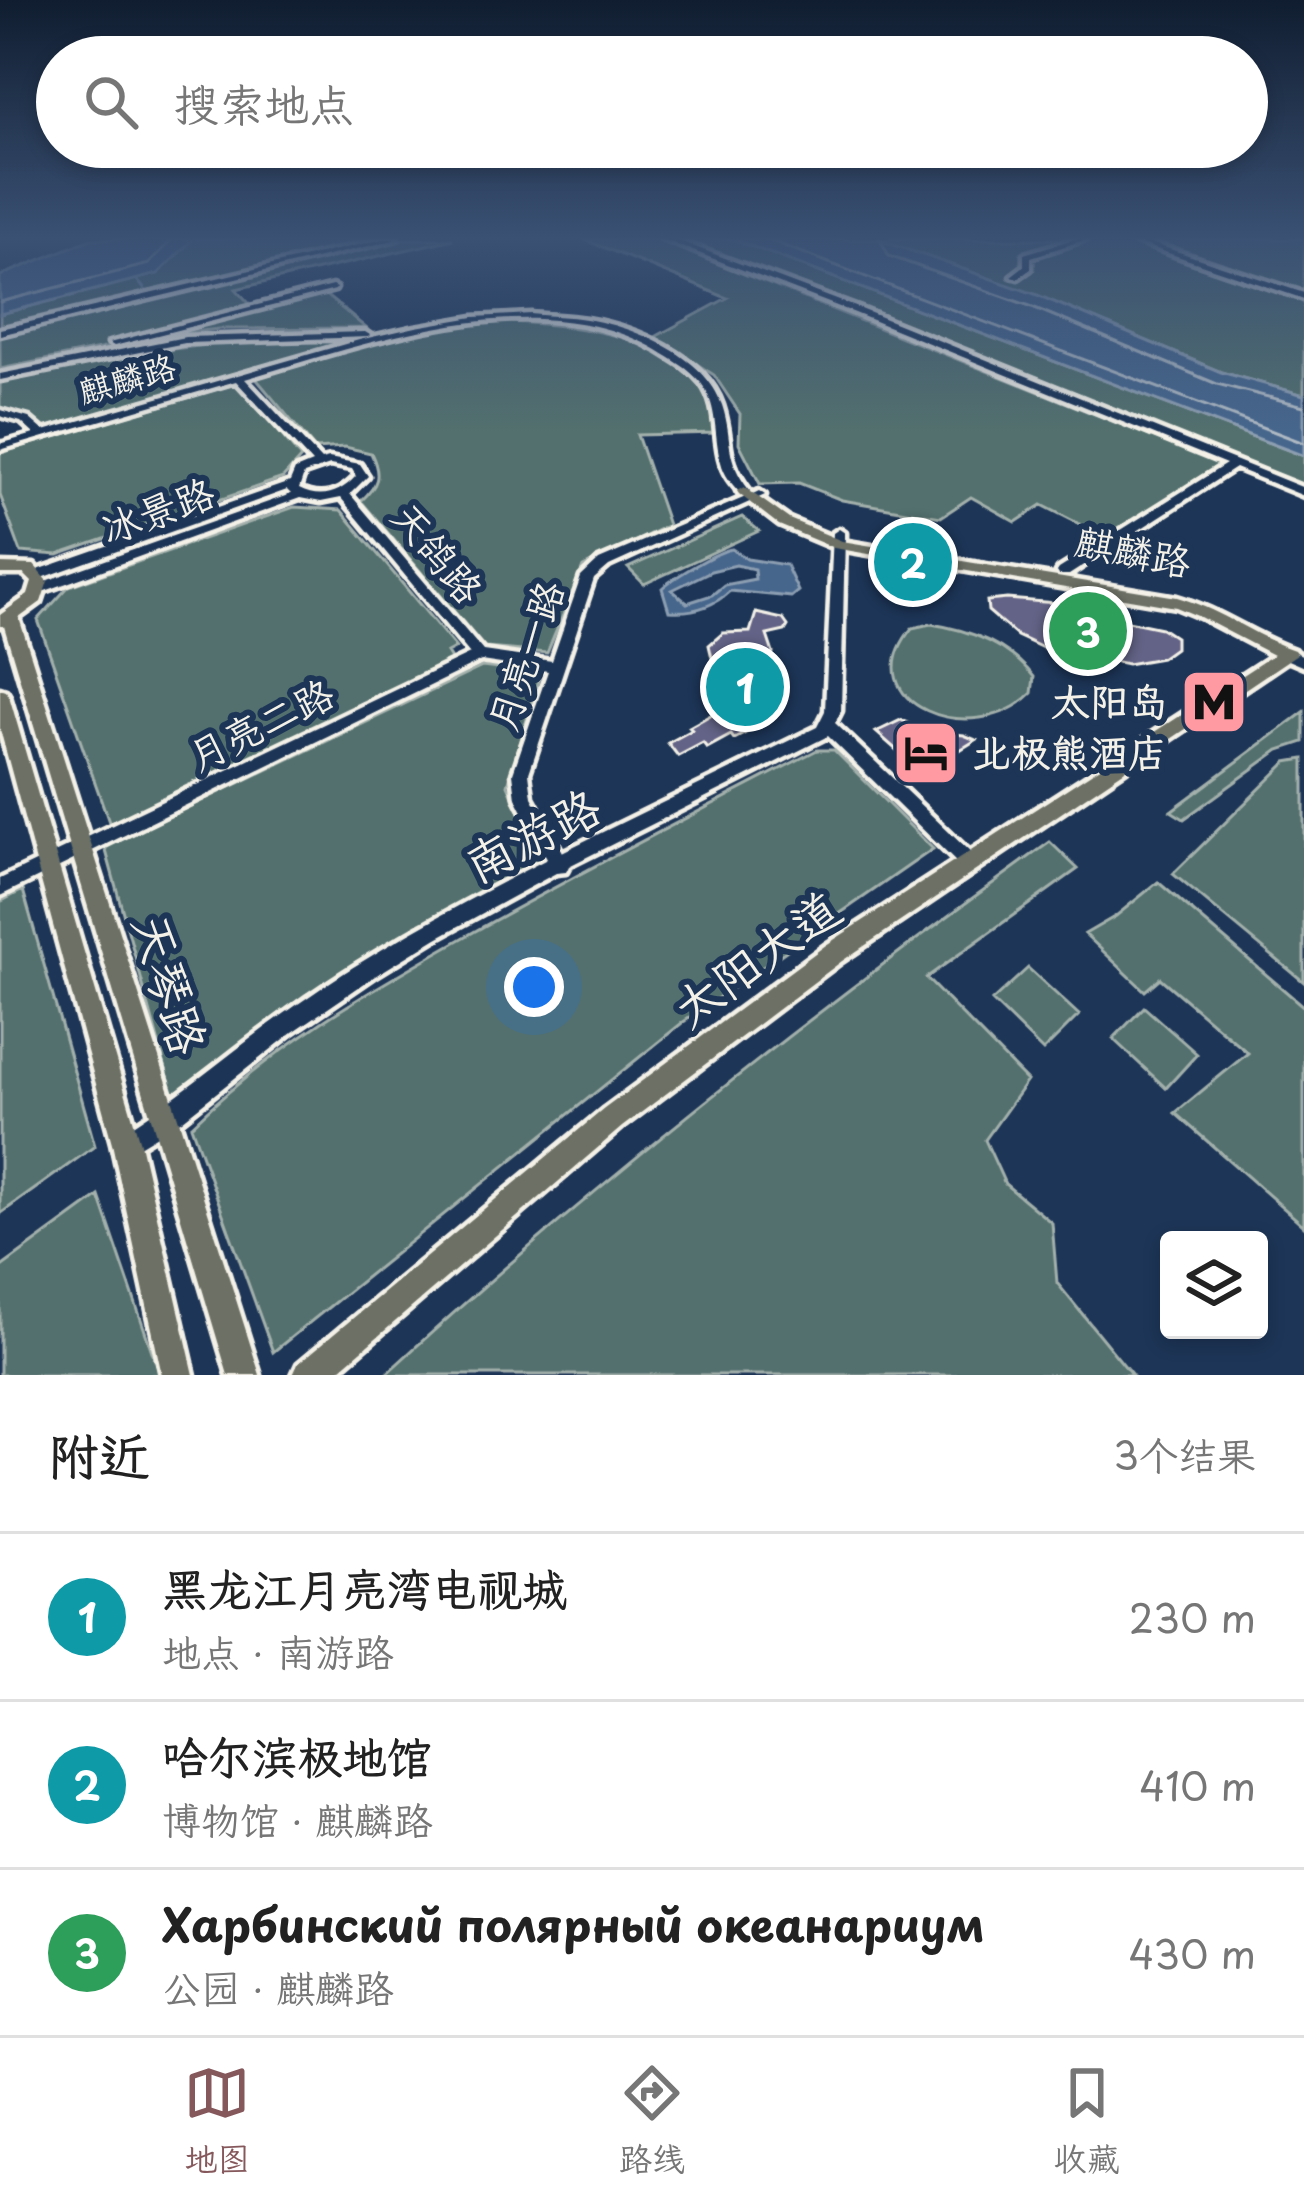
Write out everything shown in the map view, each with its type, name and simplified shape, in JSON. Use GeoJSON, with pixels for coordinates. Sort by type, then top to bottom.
{"type":"FeatureCollection","features":[{"type":"Feature","properties":{"kind":"main road","name":"麒麟路"},"geometry":{"type":"LineString","coordinates":[[751,495],[784,522],[839,539],[1177,602],[1211,614],[1262,646],[1296,658]]}},
{"type":"Feature","properties":{"kind":"main road","name":"麒麟路"},"geometry":{"type":"LineString","coordinates":[[839,539],[1198,597],[1274,638],[1296,658]]}},
{"type":"Feature","properties":{"kind":"main road"},"geometry":{"type":"LineString","coordinates":[[0,569],[28,569],[39,581],[25,608],[5,620]]}},
{"type":"Feature","properties":{"kind":"main road","name":"天琴路"},"geometry":{"type":"LineString","coordinates":[[5,620],[244,1375]]}},
{"type":"Feature","properties":{"kind":"main road","name":"太阳大道"},"geometry":{"type":"LineString","coordinates":[[309,1375],[613,1118],[816,966],[968,862],[1296,658]]}},
{"type":"Feature","properties":{"kind":"main road","name":"天琴路"},"geometry":{"type":"LineString","coordinates":[[0,696],[126,1143],[178,1375]]}},
{"type":"Feature","properties":{"kind":"street"},"geometry":{"type":"LineString","coordinates":[[0,332],[122,303]]}},
{"type":"Feature","properties":{"kind":"street"},"geometry":{"type":"LineString","coordinates":[[52,366],[49,359],[272,303]]}},
{"type":"Feature","properties":{"kind":"street"},"geometry":{"type":"LineString","coordinates":[[837,303],[1304,493]]}},
{"type":"Feature","properties":{"kind":"street","name":"麒麟路"},"geometry":{"type":"LineString","coordinates":[[0,447],[383,336],[452,322],[529,318],[587,324],[651,344],[685,362],[713,391],[722,411],[726,461],[751,495]]}},
{"type":"Feature","properties":{"kind":"street"},"geometry":{"type":"LineString","coordinates":[[0,377],[212,337],[383,336]]}},
{"type":"Feature","properties":{"kind":"street"},"geometry":{"type":"LineString","coordinates":[[238,377],[318,463]]}},
{"type":"Feature","properties":{"kind":"street"},"geometry":{"type":"LineString","coordinates":[[0,413],[25,420],[42,435]]}},
{"type":"Feature","properties":{"kind":"street"},"geometry":{"type":"LineString","coordinates":[[340,460],[361,470],[359,482],[344,494],[314,499],[294,490],[298,472],[318,463],[340,460]]}},
{"type":"Feature","properties":{"kind":"street"},"geometry":{"type":"LineString","coordinates":[[1064,572],[1234,464]]}},
{"type":"Feature","properties":{"kind":"street","name":"冰景路"},"geometry":{"type":"LineString","coordinates":[[39,581],[294,490]]}},
{"type":"Feature","properties":{"kind":"street","name":"天鸽路"},"geometry":{"type":"LineString","coordinates":[[344,494],[479,656]]}},
{"type":"Feature","properties":{"kind":"street","name":"月亮一路"},"geometry":{"type":"LineString","coordinates":[[560,866],[520,786],[594,569],[751,495]]}},
{"type":"Feature","properties":{"kind":"street"},"geometry":{"type":"LineString","coordinates":[[839,539],[833,711],[828,726],[968,862]]}},
{"type":"Feature","properties":{"kind":"street"},"geometry":{"type":"LineString","coordinates":[[479,656],[557,667]]}},
{"type":"Feature","properties":{"kind":"street","name":"月亮二路"},"geometry":{"type":"LineString","coordinates":[[0,888],[479,656]]}},
{"type":"Feature","properties":{"kind":"street","name":"南游路"},"geometry":{"type":"LineString","coordinates":[[126,1143],[164,1121],[308,1008],[419,940],[828,726]]}},
{"type":"Feature","properties":{"kind":"green space"},"geometry":{"type":"Polygon","coordinates":[[[43,303],[101,303],[46,316],[46,323],[130,303],[249,303],[257,312],[288,303],[335,303],[366,328],[174,334],[0,369],[0,314],[43,303]]]}},
{"type":"Feature","properties":{"kind":"green space"},"geometry":{"type":"Polygon","coordinates":[[[717,303],[817,303],[1220,464],[1107,538],[1042,505],[1016,522],[971,497],[941,517],[842,500],[799,483],[760,484],[739,443],[740,414],[714,375],[655,337],[717,303]]]}},
{"type":"Feature","properties":{"kind":"green space"},"geometry":{"type":"Polygon","coordinates":[[[837,303],[901,303],[1304,456],[1304,487],[837,303]]]}},
{"type":"Feature","properties":{"kind":"green space"},"geometry":{"type":"Polygon","coordinates":[[[1055,303],[1304,303],[1304,395],[1221,372],[1055,303]]]}},
{"type":"Feature","properties":{"kind":"green space"},"geometry":{"type":"Polygon","coordinates":[[[490,322],[582,329],[649,347],[700,380],[716,412],[717,433],[637,435],[668,525],[583,567],[547,653],[485,648],[361,501],[376,480],[371,453],[345,447],[315,449],[254,376],[400,334],[490,322]]]}},
{"type":"Feature","properties":{"kind":"green space"},"geometry":{"type":"Polygon","coordinates":[[[344,342],[44,429],[30,416],[0,410],[0,381],[163,350],[226,343],[344,342]]]}},
{"type":"Feature","properties":{"kind":"green space"},"geometry":{"type":"Polygon","coordinates":[[[238,383],[301,458],[283,478],[58,555],[21,552],[0,495],[0,453],[238,383]]]}},
{"type":"Feature","properties":{"kind":"green space"},"geometry":{"type":"Polygon","coordinates":[[[294,507],[341,510],[456,648],[447,653],[452,661],[110,825],[38,620],[69,586],[294,507]]]}},
{"type":"Feature","properties":{"kind":"green space"},"geometry":{"type":"Polygon","coordinates":[[[742,517],[759,531],[644,584],[628,568],[742,517]]]}},
{"type":"Feature","properties":{"kind":"green space"},"geometry":{"type":"Polygon","coordinates":[[[931,624],[1001,647],[1034,677],[1032,693],[1008,710],[980,718],[952,718],[927,711],[907,697],[896,678],[897,655],[912,628],[931,624]]]}},
{"type":"Feature","properties":{"kind":"green space"},"geometry":{"type":"Polygon","coordinates":[[[482,667],[540,674],[508,785],[541,861],[305,995],[173,1095],[105,847],[482,667]]]}},
{"type":"Feature","properties":{"kind":"green space"},"geometry":{"type":"Polygon","coordinates":[[[1304,712],[1304,742],[1279,750],[1184,819],[1171,811],[1304,712]]]}},
{"type":"Feature","properties":{"kind":"green space"},"geometry":{"type":"Polygon","coordinates":[[[817,750],[834,750],[933,849],[682,1023],[273,1352],[191,1126],[287,1046],[388,981],[549,890],[817,750]]]}},
{"type":"Feature","properties":{"kind":"green space"},"geometry":{"type":"Polygon","coordinates":[[[1304,759],[1304,982],[1173,874],[1287,762],[1304,759]]]}},
{"type":"Feature","properties":{"kind":"green space"},"geometry":{"type":"Polygon","coordinates":[[[1050,842],[1078,869],[926,978],[1027,1081],[985,1140],[1005,1184],[1052,1223],[1057,1283],[1132,1375],[385,1375],[709,1098],[1050,842]]]}},
{"type":"Feature","properties":{"kind":"green space"},"geometry":{"type":"Polygon","coordinates":[[[1158,882],[1304,1007],[1304,1226],[1175,1113],[1248,1053],[1160,978],[1145,991],[1085,934],[1158,882]]]}},
{"type":"Feature","properties":{"kind":"green space"},"geometry":{"type":"Polygon","coordinates":[[[23,890],[95,1146],[0,1214],[0,902],[23,890]]]}},
{"type":"Feature","properties":{"kind":"green space"},"geometry":{"type":"Polygon","coordinates":[[[1028,968],[1079,1015],[1043,1051],[992,1001],[1028,968]]]}},
{"type":"Feature","properties":{"kind":"green space"},"geometry":{"type":"Polygon","coordinates":[[[1144,1007],[1197,1054],[1166,1088],[1113,1039],[1144,1007]]]}},
{"type":"Feature","properties":{"kind":"green space"},"geometry":{"type":"Polygon","coordinates":[[[99,1196],[160,1375],[0,1375],[0,1268],[99,1196]]]}},
{"type":"Feature","properties":{"kind":"water"},"geometry":{"type":"Polygon","coordinates":[[[0,303],[43,303],[0,314],[0,303]]]}},
{"type":"Feature","properties":{"kind":"water"},"geometry":{"type":"Polygon","coordinates":[[[901,303],[1057,303],[1221,372],[1304,395],[1304,456],[901,303]]]}},
{"type":"Feature","properties":{"kind":"water"},"geometry":{"type":"Polygon","coordinates":[[[725,551],[786,565],[798,591],[791,597],[730,591],[702,608],[669,611],[662,588],[725,551]],[[736,565],[711,571],[672,590],[687,603],[712,595],[724,585],[755,579],[754,569],[736,565]]]}},
{"type":"Feature","properties":{"kind":"building"},"geometry":{"type":"Polygon","coordinates":[[[987,601],[1056,603],[1089,620],[1090,613],[1161,628],[1175,637],[1175,648],[1161,658],[1127,664],[1099,658],[1080,643],[1067,649],[1043,648],[1017,636],[988,611],[987,601]]]}},
{"type":"Feature","properties":{"kind":"building"},"geometry":{"type":"Polygon","coordinates":[[[756,613],[783,619],[788,626],[767,635],[773,653],[769,664],[756,672],[747,699],[762,701],[749,708],[763,724],[734,739],[731,735],[707,748],[703,743],[678,756],[668,743],[692,730],[689,727],[716,712],[727,723],[744,674],[733,674],[713,662],[709,645],[723,633],[750,632],[756,613]]]}},
{"type":"Feature","properties":{"kind":"building","name":"北极熊酒店"},"geometry":{"type":"Polygon","coordinates":[[[901,720],[926,731],[976,740],[929,769],[918,769],[876,732],[901,720]]]}},
{"type":"Feature","properties":{"kind":"place","name":"哈尔滨极地馆"},"geometry":{"type":"Point","coordinates":[913,562]}},
{"type":"Feature","properties":{"kind":"place","name":"Харбинский полярный океанариум"},"geometry":{"type":"Point","coordinates":[1088,631]}},
{"type":"Feature","properties":{"kind":"place","name":"黑龙江月亮湾电视城"},"geometry":{"type":"Point","coordinates":[745,687]}},
{"type":"Feature","properties":{"kind":"place","name":"太阳岛"},"geometry":{"type":"Point","coordinates":[1214,702]}},
{"type":"Feature","properties":{"kind":"place","name":"北极熊酒店"},"geometry":{"type":"Point","coordinates":[926,753]}}]}
